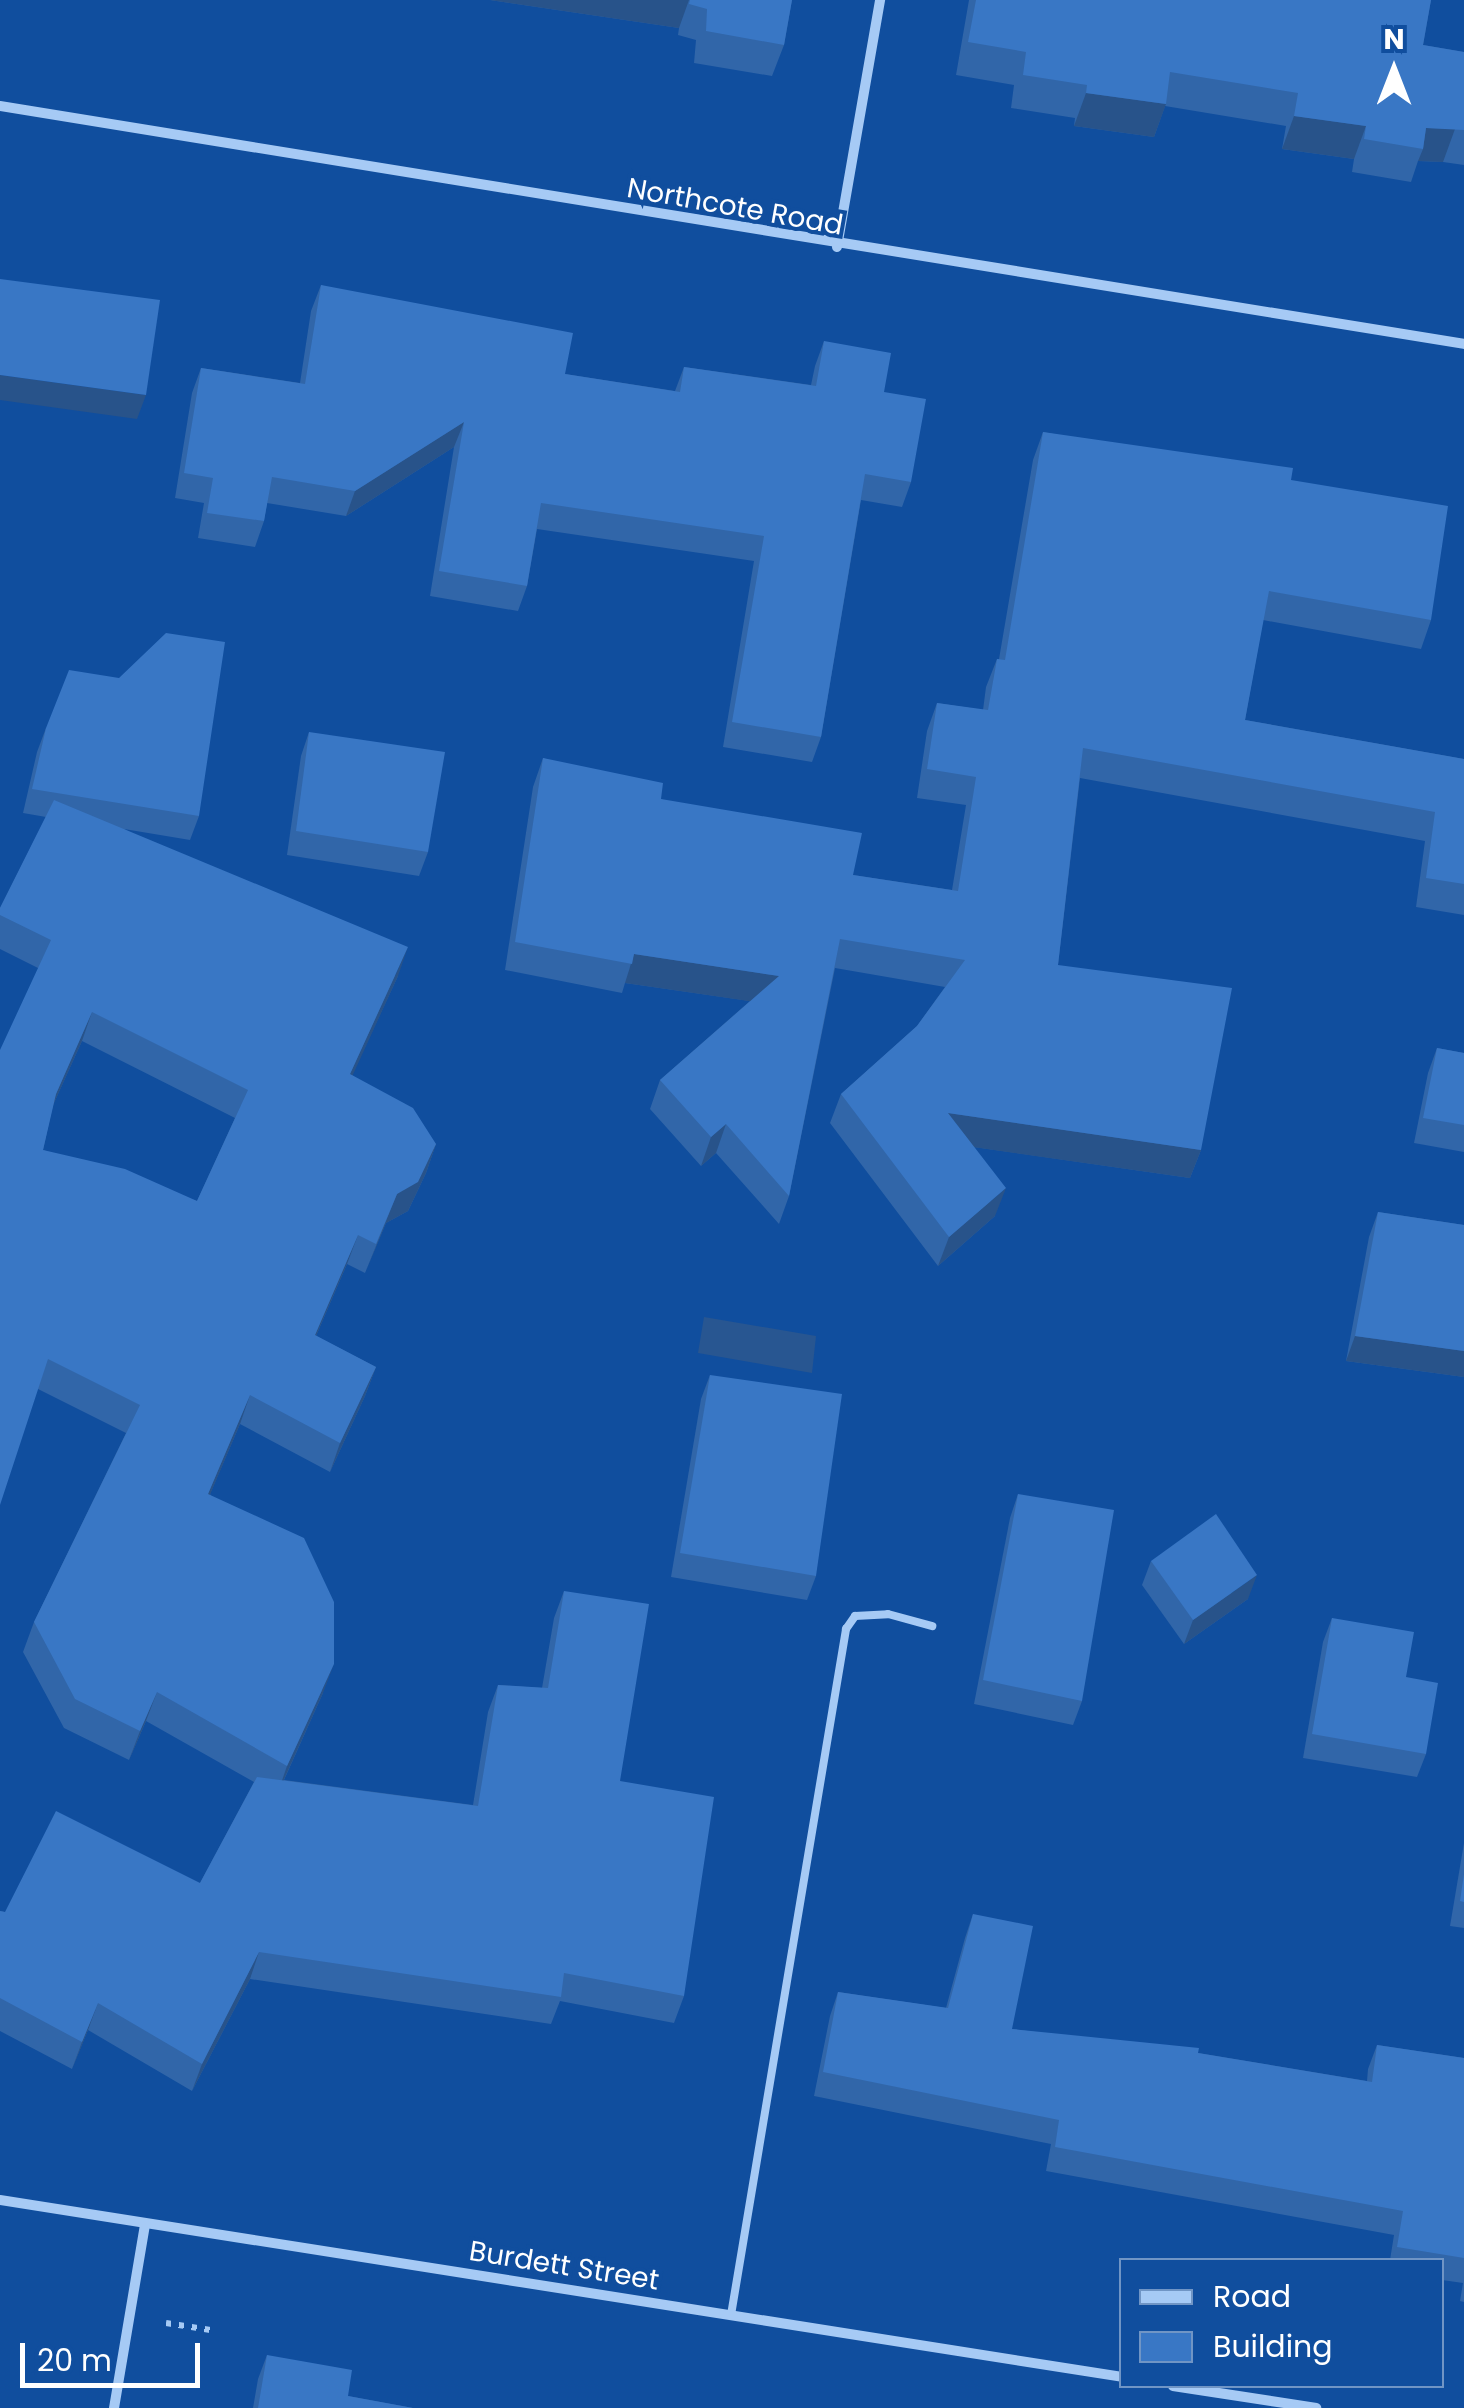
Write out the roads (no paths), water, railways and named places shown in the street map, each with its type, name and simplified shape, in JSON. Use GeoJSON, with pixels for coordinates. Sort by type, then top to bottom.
{"type":"FeatureCollection","features":[{"type":"Feature","properties":{"kind":"street"},"geometry":{"type":"LineString","coordinates":[[837,247],[880,0]]}},
{"type":"Feature","properties":{"kind":"street","name":"Northcote Road"},"geometry":{"type":"LineString","coordinates":[[0,106],[837,247],[1464,344]]}},
{"type":"Feature","properties":{"kind":"street","name":"Burdett Street"},"geometry":{"type":"LineString","coordinates":[[0,2200],[1119,2377]]}},
{"type":"Feature","properties":{"kind":"street"},"geometry":{"type":"LineString","coordinates":[[114,2408],[145,2224]]}},
{"type":"Feature","properties":{"kind":"street"},"geometry":{"type":"LineString","coordinates":[[1187,2388],[1316,2408]]}},
{"type":"Feature","properties":{"kind":"lane"},"geometry":{"type":"LineString","coordinates":[[731,2315],[846,1629],[855,1616],[888,1614],[932,1626]]}},
{"type":"Feature","properties":{"kind":"water"},"geometry":{"type":"Polygon","coordinates":[[[704,1317],[816,1336],[812,1373],[698,1353],[704,1317]]]}}]}
